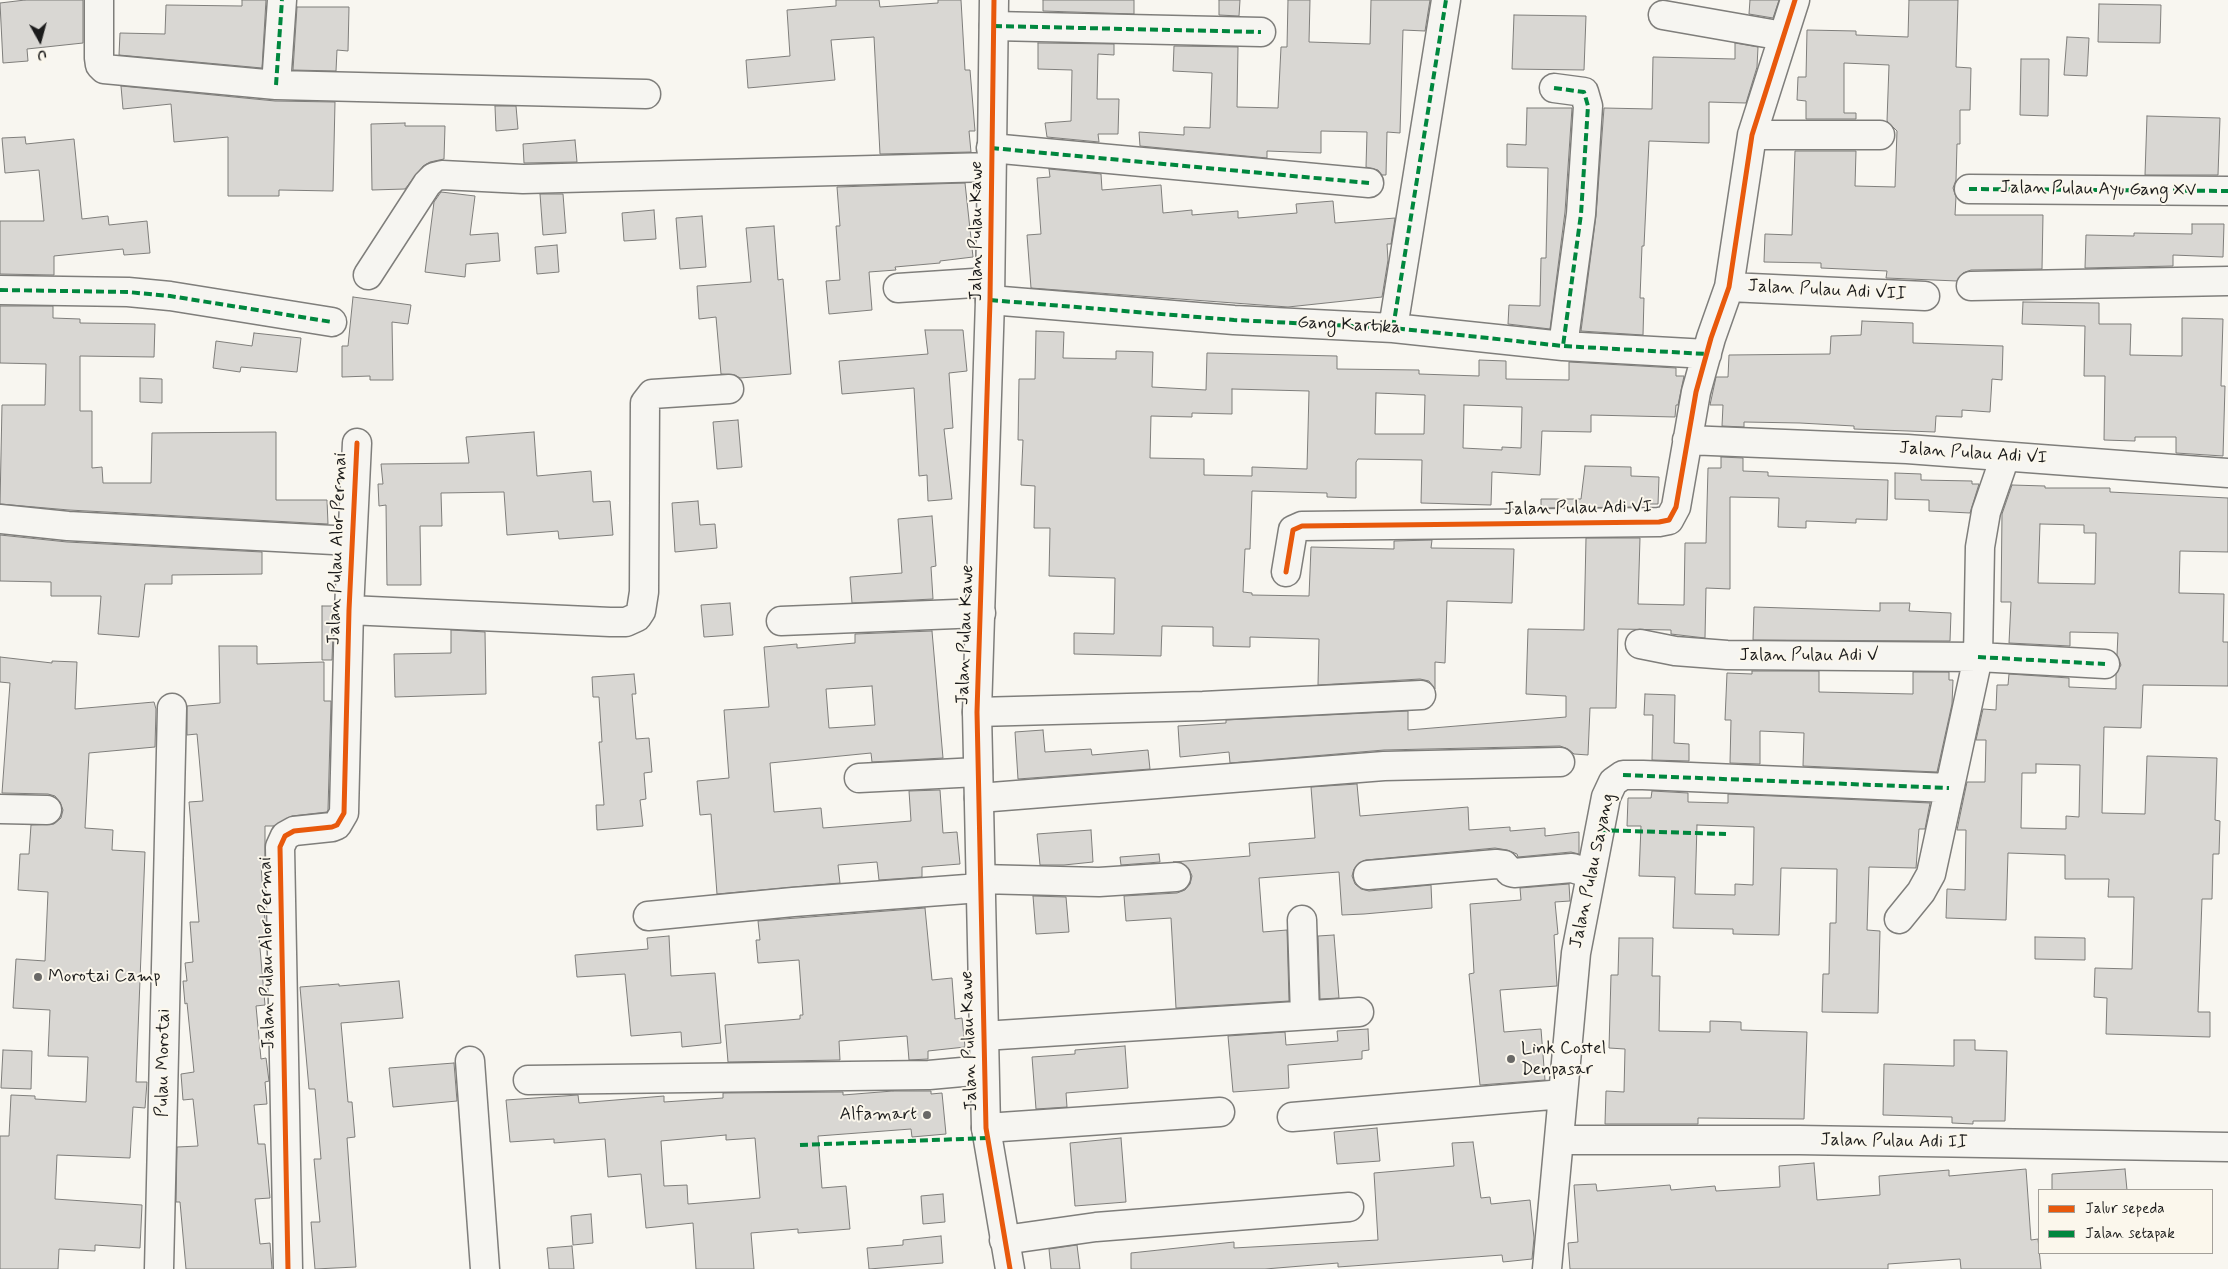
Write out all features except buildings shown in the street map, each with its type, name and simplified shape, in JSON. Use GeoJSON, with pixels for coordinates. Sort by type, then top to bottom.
{"type":"FeatureCollection","features":[{"type":"Feature","properties":{"kind":"street"},"geometry":{"type":"LineString","coordinates":[[98,0],[98,58],[100,65],[104,69],[276,85],[646,94]]}},
{"type":"Feature","properties":{"kind":"street"},"geometry":{"type":"LineString","coordinates":[[276,85],[282,0]]}},
{"type":"Feature","properties":{"kind":"street"},"geometry":{"type":"LineString","coordinates":[[1393,328],[1446,0]]}},
{"type":"Feature","properties":{"kind":"street","name":"Jalan Pulau Adi VI"},"geometry":{"type":"LineString","coordinates":[[1286,572],[1292,530],[1302,526],[1664,522],[1673,515],[1687,440],[1707,354],[1729,287],[1752,135],[1795,0]]}},
{"type":"Feature","properties":{"kind":"street"},"geometry":{"type":"LineString","coordinates":[[994,13],[1261,32]]}},
{"type":"Feature","properties":{"kind":"street","name":"Jalan Pulau Kawe"},"geometry":{"type":"LineString","coordinates":[[994,13],[990,291],[977,712],[986,1128],[1010,1269]]}},
{"type":"Feature","properties":{"kind":"street"},"geometry":{"type":"LineString","coordinates":[[1663,15],[1783,36]]}},
{"type":"Feature","properties":{"kind":"street"},"geometry":{"type":"LineString","coordinates":[[1554,88],[1584,92],[1588,106],[1582,214],[1563,346]]}},
{"type":"Feature","properties":{"kind":"street"},"geometry":{"type":"LineString","coordinates":[[1752,135],[1880,135]]}},
{"type":"Feature","properties":{"kind":"street"},"geometry":{"type":"LineString","coordinates":[[368,275],[427,184],[434,177],[442,175],[523,179],[991,158],[1369,183]]}},
{"type":"Feature","properties":{"kind":"street","name":"Jalan Pulau Ayu Gang XV"},"geometry":{"type":"LineString","coordinates":[[1969,189],[2228,191]]}},
{"type":"Feature","properties":{"kind":"street"},"geometry":{"type":"LineString","coordinates":[[1971,286],[2228,281]]}},
{"type":"Feature","properties":{"kind":"street","name":"Jalan Pulau Adi VII"},"geometry":{"type":"LineString","coordinates":[[1729,287],[1925,296]]}},
{"type":"Feature","properties":{"kind":"street","name":"Gang Kartika"},"geometry":{"type":"LineString","coordinates":[[898,288],[990,291],[1234,320],[1393,328],[1563,346],[1707,354]]}},
{"type":"Feature","properties":{"kind":"street"},"geometry":{"type":"LineString","coordinates":[[0,290],[128,292],[170,296],[332,322]]}},
{"type":"Feature","properties":{"kind":"street"},"geometry":{"type":"LineString","coordinates":[[349,610],[610,622],[626,622],[637,617],[641,611],[644,592],[645,403],[652,394],[729,388]]}},
{"type":"Feature","properties":{"kind":"street","name":"Jalan Pulau Adi VI"},"geometry":{"type":"LineString","coordinates":[[1687,440],[1907,449],[2228,473]]}},
{"type":"Feature","properties":{"kind":"street","name":"Jalan Pulau Alor Permai"},"geometry":{"type":"LineString","coordinates":[[288,1269],[280,847],[285,836],[294,831],[337,825],[344,812],[349,610],[357,443]]}},
{"type":"Feature","properties":{"kind":"street"},"geometry":{"type":"LineString","coordinates":[[1899,918],[1921,892],[1931,874],[1978,657],[1980,547],[1986,512],[2005,457]]}},
{"type":"Feature","properties":{"kind":"street"},"geometry":{"type":"LineString","coordinates":[[0,519],[68,526],[352,542]]}},
{"type":"Feature","properties":{"kind":"street"},"geometry":{"type":"LineString","coordinates":[[781,621],[980,613]]}},
{"type":"Feature","properties":{"kind":"street","name":"Jalan Pulau Adi V"},"geometry":{"type":"LineString","coordinates":[[1640,644],[1675,651],[1727,655],[1978,657],[2105,664]]}},
{"type":"Feature","properties":{"kind":"street"},"geometry":{"type":"LineString","coordinates":[[977,712],[1194,706],[1421,696]]}},
{"type":"Feature","properties":{"kind":"street","name":"Pulau Morotai"},"geometry":{"type":"LineString","coordinates":[[159,1269],[172,708]]}},
{"type":"Feature","properties":{"kind":"street"},"geometry":{"type":"LineString","coordinates":[[859,778],[978,785],[1384,766],[1560,762]]}},
{"type":"Feature","properties":{"kind":"street","name":"Jalan Pulau Sayang"},"geometry":{"type":"LineString","coordinates":[[1547,1269],[1555,1164],[1560,1140],[1576,953],[1606,797],[1613,782],[1623,775],[1950,788]]}},
{"type":"Feature","properties":{"kind":"street"},"geometry":{"type":"LineString","coordinates":[[0,809],[47,810]]}},
{"type":"Feature","properties":{"kind":"street"},"geometry":{"type":"LineString","coordinates":[[1368,875],[1496,864],[1504,866],[1510,872],[1572,868],[1585,872],[1590,877]]}},
{"type":"Feature","properties":{"kind":"street"},"geometry":{"type":"LineString","coordinates":[[648,916],[980,883],[1099,882],[1176,877]]}},
{"type":"Feature","properties":{"kind":"street"},"geometry":{"type":"LineString","coordinates":[[1302,920],[1305,1015]]}},
{"type":"Feature","properties":{"kind":"street"},"geometry":{"type":"LineString","coordinates":[[983,1036],[1358,1012]]}},
{"type":"Feature","properties":{"kind":"street"},"geometry":{"type":"LineString","coordinates":[[470,1062],[485,1269]]}},
{"type":"Feature","properties":{"kind":"street"},"geometry":{"type":"LineString","coordinates":[[528,1080],[929,1075],[984,1070]]}},
{"type":"Feature","properties":{"kind":"street"},"geometry":{"type":"LineString","coordinates":[[1292,1117],[1563,1094]]}},
{"type":"Feature","properties":{"kind":"street"},"geometry":{"type":"LineString","coordinates":[[986,1128],[1220,1112]]}},
{"type":"Feature","properties":{"kind":"street","name":"Jalan Pulau Adi II"},"geometry":{"type":"LineString","coordinates":[[1560,1140],[1800,1140],[2228,1147]]}},
{"type":"Feature","properties":{"kind":"street"},"geometry":{"type":"LineString","coordinates":[[1004,1240],[1096,1227],[1349,1207]]}},
{"type":"Feature","properties":{"kind":"marked path"},"geometry":{"type":"LineString","coordinates":[[276,85],[282,0]]}},
{"type":"Feature","properties":{"kind":"marked path"},"geometry":{"type":"LineString","coordinates":[[1393,328],[1446,0]]}},
{"type":"Feature","properties":{"kind":"marked path"},"geometry":{"type":"LineString","coordinates":[[994,26],[1261,32]]}},
{"type":"Feature","properties":{"kind":"marked path"},"geometry":{"type":"LineString","coordinates":[[1554,88],[1584,92],[1588,106],[1581,214],[1563,346]]}},
{"type":"Feature","properties":{"kind":"marked path"},"geometry":{"type":"LineString","coordinates":[[991,148],[1369,183]]}},
{"type":"Feature","properties":{"kind":"marked path"},"geometry":{"type":"LineString","coordinates":[[1969,189],[2228,191]]}},
{"type":"Feature","properties":{"kind":"marked path"},"geometry":{"type":"LineString","coordinates":[[0,290],[128,292],[170,296],[332,322]]}},
{"type":"Feature","properties":{"kind":"marked path"},"geometry":{"type":"LineString","coordinates":[[990,300],[1234,320],[1393,328],[1563,346],[1707,354]]}},
{"type":"Feature","properties":{"kind":"marked path"},"geometry":{"type":"LineString","coordinates":[[1978,657],[2105,664]]}},
{"type":"Feature","properties":{"kind":"marked path"},"geometry":{"type":"LineString","coordinates":[[1623,775],[1949,788]]}},
{"type":"Feature","properties":{"kind":"marked path"},"geometry":{"type":"LineString","coordinates":[[1599,830],[1726,834]]}},
{"type":"Feature","properties":{"kind":"marked path"},"geometry":{"type":"LineString","coordinates":[[800,1145],[988,1138]]}},
{"type":"Feature","properties":{"kind":"cycle path"},"geometry":{"type":"LineString","coordinates":[[994,0],[990,300],[977,712],[986,1128],[1010,1269]]}},
{"type":"Feature","properties":{"kind":"cycle path"},"geometry":{"type":"LineString","coordinates":[[1286,572],[1293,530],[1302,526],[1659,522],[1669,520],[1676,507],[1696,392],[1711,338],[1729,287],[1752,135],[1795,0]]}},
{"type":"Feature","properties":{"kind":"cycle path"},"geometry":{"type":"LineString","coordinates":[[288,1269],[280,847],[285,836],[294,831],[332,827],[337,825],[344,813],[349,610],[357,443]]}},
{"type":"Feature","properties":{"kind":"place","name":"Morotai Camp"},"geometry":{"type":"Point","coordinates":[38,977]}},
{"type":"Feature","properties":{"kind":"place","name":"Link Costel Denpasar"},"geometry":{"type":"Point","coordinates":[1511,1059]}},
{"type":"Feature","properties":{"kind":"place","name":"Alfamart"},"geometry":{"type":"Point","coordinates":[927,1115]}}]}
